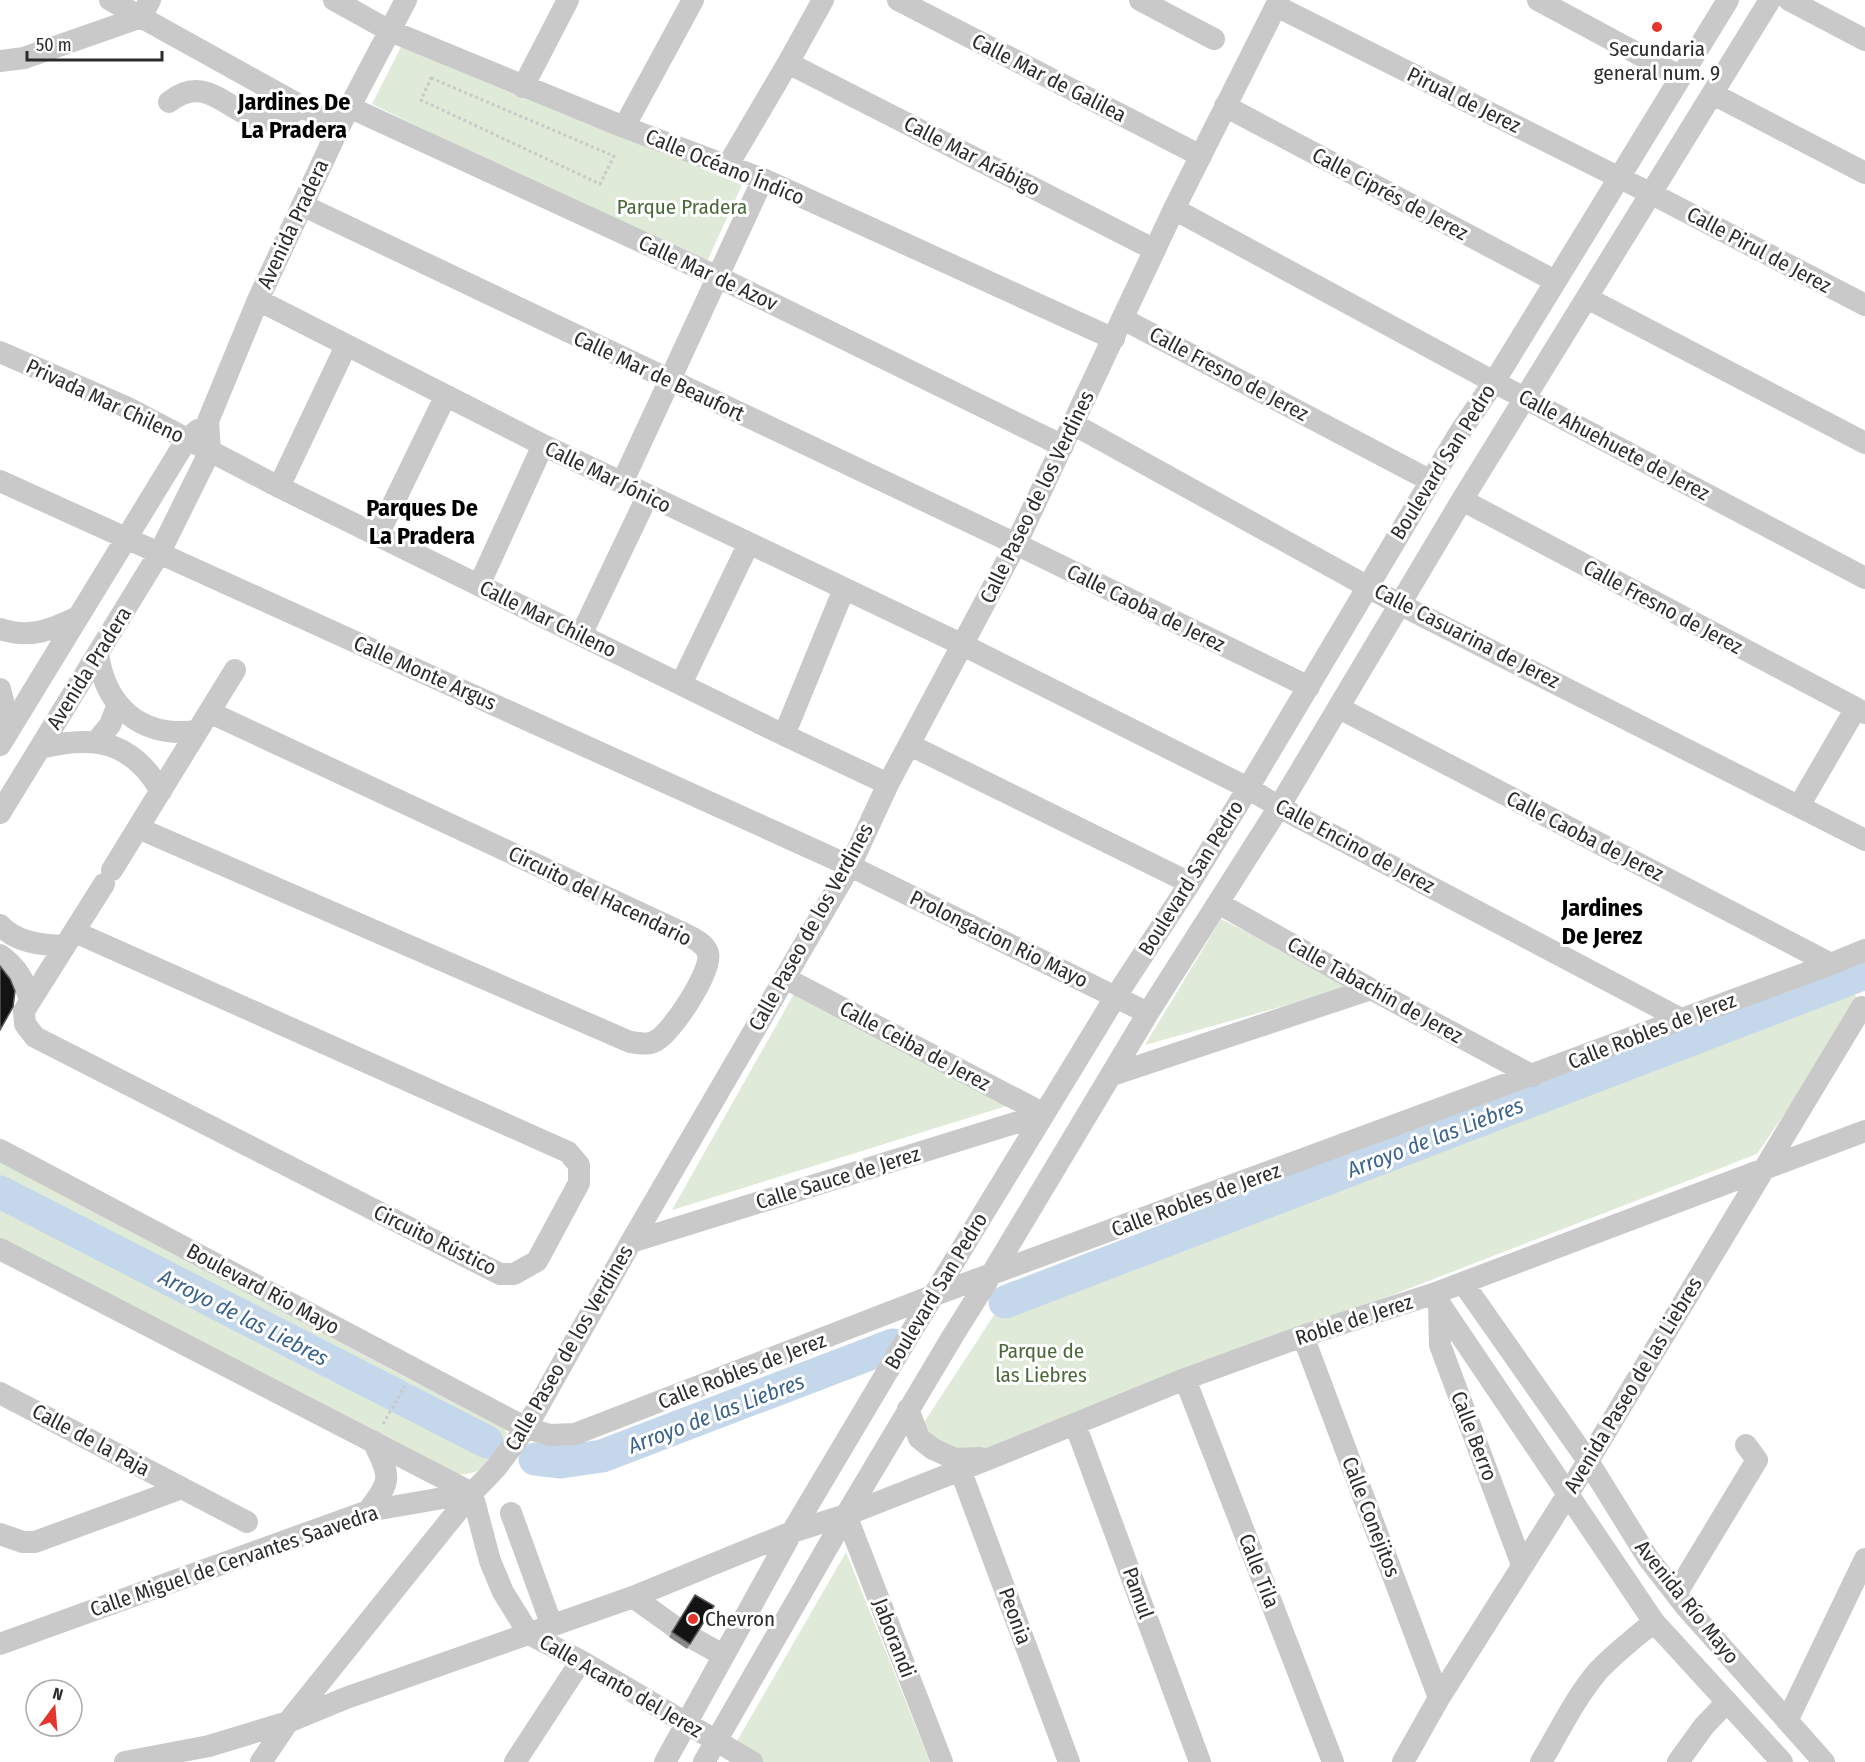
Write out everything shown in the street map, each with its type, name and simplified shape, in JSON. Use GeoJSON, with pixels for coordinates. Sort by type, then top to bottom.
{"type":"FeatureCollection","features":[{"type":"Feature","properties":{"kind":"street"},"geometry":{"type":"LineString","coordinates":[[110,0],[145,8],[301,107],[339,127]]}},
{"type":"Feature","properties":{"kind":"street","name":"Calle Océano Índico"},"geometry":{"type":"LineString","coordinates":[[334,0],[388,30],[524,87],[763,179],[1114,339]]}},
{"type":"Feature","properties":{"kind":"street","name":"Avenida Pradera"},"geometry":{"type":"LineString","coordinates":[[0,813],[160,552],[210,451],[208,421],[258,300],[339,127],[388,30],[406,0]]}},
{"type":"Feature","properties":{"kind":"street"},"geometry":{"type":"LineString","coordinates":[[524,87],[568,0]]}},
{"type":"Feature","properties":{"kind":"street"},"geometry":{"type":"LineString","coordinates":[[624,127],[693,0]]}},
{"type":"Feature","properties":{"kind":"street"},"geometry":{"type":"LineString","coordinates":[[728,165],[823,0]]}},
{"type":"Feature","properties":{"kind":"street","name":"Calle Mar de Galilea"},"geometry":{"type":"LineString","coordinates":[[898,0],[1201,156]]}},
{"type":"Feature","properties":{"kind":"street"},"geometry":{"type":"LineString","coordinates":[[1140,0],[1214,39]]}},
{"type":"Feature","properties":{"kind":"street"},"geometry":{"type":"LineString","coordinates":[[1538,0],[1681,77]]}},
{"type":"Feature","properties":{"kind":"street","name":"Boulevard San Pedro"},"geometry":{"type":"LineString","coordinates":[[665,1762],[792,1532],[929,1302],[1116,996],[1190,883],[1431,481],[1728,0]]}},
{"type":"Feature","properties":{"kind":"street","name":"Boulevard San Pedro"},"geometry":{"type":"LineString","coordinates":[[704,1762],[908,1409],[1148,1013],[1279,807],[1462,500],[1770,0]]}},
{"type":"Feature","properties":{"kind":"street"},"geometry":{"type":"LineString","coordinates":[[1789,0],[1865,40]]}},
{"type":"Feature","properties":{"kind":"street","name":"Calle Paseo de los Verdines"},"geometry":{"type":"LineString","coordinates":[[261,1762],[288,1722],[472,1492],[496,1468],[521,1436],[850,866],[888,784],[1016,544],[1174,209],[1277,3]]}},
{"type":"Feature","properties":{"kind":"street","name":"Pirual de Jerez"},"geometry":{"type":"LineString","coordinates":[[1277,3],[1652,194]]}},
{"type":"Feature","properties":{"kind":"street"},"geometry":{"type":"LineString","coordinates":[[0,61],[24,58],[145,8]]}},
{"type":"Feature","properties":{"kind":"street","name":"Calle Mar Arábigo"},"geometry":{"type":"LineString","coordinates":[[788,63],[1155,250]]}},
{"type":"Feature","properties":{"kind":"street"},"geometry":{"type":"LineString","coordinates":[[169,102],[185,92],[194,90],[224,100],[243,114],[262,120],[281,118],[301,107]]}},
{"type":"Feature","properties":{"kind":"street"},"geometry":{"type":"LineString","coordinates":[[1713,94],[1865,173]]}},
{"type":"Feature","properties":{"kind":"street","name":"Calle Ciprés de Jerez"},"geometry":{"type":"LineString","coordinates":[[1225,106],[1555,281]]}},
{"type":"Feature","properties":{"kind":"street","name":"Calle Mar de Azov"},"geometry":{"type":"LineString","coordinates":[[349,107],[718,277],[1063,446]]}},
{"type":"Feature","properties":{"kind":"street"},"geometry":{"type":"LineString","coordinates":[[622,483],[763,179]]}},
{"type":"Feature","properties":{"kind":"street","name":"Calle Pirul de Jerez"},"geometry":{"type":"LineString","coordinates":[[1652,194],[1865,306]]}},
{"type":"Feature","properties":{"kind":"street","name":"Calle Mar de Beaufort"},"geometry":{"type":"LineString","coordinates":[[302,206],[1016,544]]}},
{"type":"Feature","properties":{"kind":"street","name":"Calle Ahuehuete de Jerez"},"geometry":{"type":"LineString","coordinates":[[1174,209],[1494,382],[1865,578]]}},
{"type":"Feature","properties":{"kind":"street"},"geometry":{"type":"LineString","coordinates":[[1587,298],[1865,443]]}},
{"type":"Feature","properties":{"kind":"street","name":"Calle Mar Jónico"},"geometry":{"type":"LineString","coordinates":[[258,300],[445,397],[647,497],[963,645]]}},
{"type":"Feature","properties":{"kind":"street","name":"Calle Fresno de Jerez"},"geometry":{"type":"LineString","coordinates":[[1123,319],[1431,481]]}},
{"type":"Feature","properties":{"kind":"street"},"geometry":{"type":"LineString","coordinates":[[279,487],[346,346]]}},
{"type":"Feature","properties":{"kind":"street","name":"Privada Mar Chileno"},"geometry":{"type":"LineString","coordinates":[[0,352],[126,407],[210,451]]}},
{"type":"Feature","properties":{"kind":"street"},"geometry":{"type":"LineString","coordinates":[[378,535],[445,397]]}},
{"type":"Feature","properties":{"kind":"street","name":"Avenida Pradera"},"geometry":{"type":"LineString","coordinates":[[3,740],[187,439],[208,421]]}},
{"type":"Feature","properties":{"kind":"street","name":"Calle Casuarina de Jerez"},"geometry":{"type":"LineString","coordinates":[[1073,424],[1400,604],[1865,840]]}},
{"type":"Feature","properties":{"kind":"street"},"geometry":{"type":"LineString","coordinates":[[479,585],[543,446]]}},
{"type":"Feature","properties":{"kind":"street","name":"Calle Mar Chileno"},"geometry":{"type":"LineString","coordinates":[[210,451],[279,487],[888,784]]}},
{"type":"Feature","properties":{"kind":"street","name":"Calle Monte Argus"},"geometry":{"type":"LineString","coordinates":[[0,481],[850,866]]}},
{"type":"Feature","properties":{"kind":"street"},"geometry":{"type":"LineString","coordinates":[[581,635],[647,497]]}},
{"type":"Feature","properties":{"kind":"street","name":"Calle Fresno de Jerez"},"geometry":{"type":"LineString","coordinates":[[1462,500],[1861,711]]}},
{"type":"Feature","properties":{"kind":"street"},"geometry":{"type":"LineString","coordinates":[[681,684],[749,543]]}},
{"type":"Feature","properties":{"kind":"street","name":"Calle Caoba de Jerez"},"geometry":{"type":"LineString","coordinates":[[1016,544],[1309,687]]}},
{"type":"Feature","properties":{"kind":"street"},"geometry":{"type":"LineString","coordinates":[[784,735],[844,589]]}},
{"type":"Feature","properties":{"kind":"street"},"geometry":{"type":"LineString","coordinates":[[4,637],[52,630],[78,617]]}},
{"type":"Feature","properties":{"kind":"street","name":"Calle Encino de Jerez"},"geometry":{"type":"LineString","coordinates":[[963,645],[1248,788],[1279,807],[1682,1019]]}},
{"type":"Feature","properties":{"kind":"street","name":"Circuito del Hacendario"},"geometry":{"type":"LineString","coordinates":[[98,653],[104,680],[118,704],[145,726],[171,733],[203,722],[687,935],[706,948],[709,955],[708,965],[703,979],[669,1030],[659,1040],[647,1045],[630,1042],[138,828]]}},
{"type":"Feature","properties":{"kind":"street"},"geometry":{"type":"LineString","coordinates":[[138,828],[235,670]]}},
{"type":"Feature","properties":{"kind":"street"},"geometry":{"type":"LineString","coordinates":[[0,689],[3,702],[3,740]]}},
{"type":"Feature","properties":{"kind":"street"},"geometry":{"type":"LineString","coordinates":[[96,742],[110,724],[118,704]]}},
{"type":"Feature","properties":{"kind":"street","name":"Calle Caoba de Jerez"},"geometry":{"type":"LineString","coordinates":[[1339,708],[1832,964]]}},
{"type":"Feature","properties":{"kind":"street"},"geometry":{"type":"LineString","coordinates":[[1799,806],[1861,711]]}},
{"type":"Feature","properties":{"kind":"street"},"geometry":{"type":"LineString","coordinates":[[40,748],[78,741],[96,742],[124,750],[145,768],[161,791]]}},
{"type":"Feature","properties":{"kind":"street"},"geometry":{"type":"LineString","coordinates":[[910,745],[1190,883]]}},
{"type":"Feature","properties":{"kind":"street","name":"Circuito Rústico"},"geometry":{"type":"LineString","coordinates":[[0,925],[20,939],[42,944],[70,939],[568,1152],[579,1165],[579,1183],[537,1261],[514,1274],[500,1274],[35,1037],[25,1024],[24,1011],[70,939],[138,828]]}},
{"type":"Feature","properties":{"kind":"street","name":"Prolongacion Rio Mayo"},"geometry":{"type":"LineString","coordinates":[[850,866],[1148,1013]]}},
{"type":"Feature","properties":{"kind":"street","name":"Calle Tabachín de Jerez"},"geometry":{"type":"LineString","coordinates":[[1218,903],[1533,1076]]}},
{"type":"Feature","properties":{"kind":"street","name":"Calle Robles de Jerez"},"geometry":{"type":"LineString","coordinates":[[521,1436],[575,1434],[597,1427],[929,1302],[986,1283],[1865,950]]}},
{"type":"Feature","properties":{"kind":"street","name":"Circuito Rústico"},"geometry":{"type":"LineString","coordinates":[[0,955],[19,973],[30,1001]]}},
{"type":"Feature","properties":{"kind":"street","name":"Calle Ceiba de Jerez"},"geometry":{"type":"LineString","coordinates":[[785,978],[1044,1114]]}},
{"type":"Feature","properties":{"kind":"street"},"geometry":{"type":"LineString","coordinates":[[1112,1075],[1371,989]]}},
{"type":"Feature","properties":{"kind":"street","name":"Avenida Paseo de las Liebres"},"geometry":{"type":"LineString","coordinates":[[1403,1762],[1439,1698],[1568,1494],[1862,1007]]}},
{"type":"Feature","properties":{"kind":"street","name":"Calle Sauce de Jerez"},"geometry":{"type":"LineString","coordinates":[[631,1242],[1044,1114]]}},
{"type":"Feature","properties":{"kind":"street","name":"Roble de Jerez"},"geometry":{"type":"LineString","coordinates":[[125,1762],[209,1746],[288,1722],[346,1698],[633,1597],[792,1532],[846,1515],[991,1458],[1185,1379],[1303,1336],[1436,1299],[1463,1283],[1865,1131]]}},
{"type":"Feature","properties":{"kind":"street","name":"Boulevard Río Mayo"},"geometry":{"type":"LineString","coordinates":[[0,1150],[521,1436]]}},
{"type":"Feature","properties":{"kind":"street"},"geometry":{"type":"LineString","coordinates":[[0,1250],[378,1433],[472,1492]]}},
{"type":"Feature","properties":{"kind":"street","name":"Avenida Río Mayo"},"geometry":{"type":"LineString","coordinates":[[1463,1283],[1588,1461],[1648,1558],[1676,1594],[1824,1762]]}},
{"type":"Feature","properties":{"kind":"street","name":"Avenida Río Mayo"},"geometry":{"type":"LineString","coordinates":[[1436,1299],[1654,1622],[1782,1762]]}},
{"type":"Feature","properties":{"kind":"street","name":"Calle Berro"},"geometry":{"type":"LineString","coordinates":[[1436,1299],[1440,1345],[1522,1565]]}},
{"type":"Feature","properties":{"kind":"street","name":"Calle Conejitos"},"geometry":{"type":"LineString","coordinates":[[1303,1336],[1439,1698]]}},
{"type":"Feature","properties":{"kind":"street","name":"Calle Tila"},"geometry":{"type":"LineString","coordinates":[[1185,1379],[1333,1762]]}},
{"type":"Feature","properties":{"kind":"street","name":"Calle de la Paja"},"geometry":{"type":"LineString","coordinates":[[0,1393],[247,1522]]}},
{"type":"Feature","properties":{"kind":"street"},"geometry":{"type":"LineString","coordinates":[[908,1409],[920,1438],[933,1449],[955,1459],[991,1458]]}},
{"type":"Feature","properties":{"kind":"street","name":"Pamul"},"geometry":{"type":"LineString","coordinates":[[1075,1424],[1200,1762]]}},
{"type":"Feature","properties":{"kind":"street"},"geometry":{"type":"LineString","coordinates":[[368,1511],[385,1490],[387,1476],[378,1433]]}},
{"type":"Feature","properties":{"kind":"street"},"geometry":{"type":"LineString","coordinates":[[1676,1594],[1757,1460],[1746,1445]]}},
{"type":"Feature","properties":{"kind":"street","name":"Peonia"},"geometry":{"type":"LineString","coordinates":[[960,1469],[1069,1762]]}},
{"type":"Feature","properties":{"kind":"street","name":"Calle de la Paja"},"geometry":{"type":"LineString","coordinates":[[0,1534],[23,1542],[36,1542],[182,1488]]}},
{"type":"Feature","properties":{"kind":"street","name":"Calle Miguel de Cervantes Saavedra"},"geometry":{"type":"LineString","coordinates":[[0,1644],[368,1511],[472,1492]]}},
{"type":"Feature","properties":{"kind":"street","name":"Calle Acanto del Jerez"},"geometry":{"type":"LineString","coordinates":[[472,1492],[494,1571],[503,1592],[529,1634],[581,1661],[752,1762]]}},
{"type":"Feature","properties":{"kind":"street"},"geometry":{"type":"LineString","coordinates":[[512,1513],[552,1626]]}},
{"type":"Feature","properties":{"kind":"street","name":"Jaborandi"},"geometry":{"type":"LineString","coordinates":[[846,1515],[942,1762]]}},
{"type":"Feature","properties":{"kind":"street"},"geometry":{"type":"LineString","coordinates":[[1786,1721],[1865,1559]]}},
{"type":"Feature","properties":{"kind":"street"},"geometry":{"type":"LineString","coordinates":[[633,1597],[685,1633],[723,1654]]}},
{"type":"Feature","properties":{"kind":"street"},"geometry":{"type":"LineString","coordinates":[[1541,1762],[1580,1696],[1597,1673],[1617,1652],[1654,1622]]}},
{"type":"Feature","properties":{"kind":"street"},"geometry":{"type":"LineString","coordinates":[[515,1762],[581,1661]]}},
{"type":"Feature","properties":{"kind":"street"},"geometry":{"type":"LineString","coordinates":[[1678,1762],[1704,1726],[1727,1702]]}},
{"type":"Feature","properties":{"kind":"path"},"geometry":{"type":"LineString","coordinates":[[431,78],[614,156],[600,184],[421,100],[431,78]]}},
{"type":"Feature","properties":{"kind":"path"},"geometry":{"type":"LineString","coordinates":[[378,1433],[405,1386]]}},
{"type":"Feature","properties":{"kind":"green space","name":"Parque Pradera"},"geometry":{"type":"Polygon","coordinates":[[[403,43],[742,185],[705,266],[372,104],[403,43]]]}},
{"type":"Feature","properties":{"kind":"green space"},"geometry":{"type":"Polygon","coordinates":[[[1221,919],[1355,986],[1145,1045],[1221,919]]]}},
{"type":"Feature","properties":{"kind":"green space","name":"Parque de las Liebres"},"geometry":{"type":"Polygon","coordinates":[[[1844,988],[1862,1000],[1757,1154],[991,1450],[968,1453],[952,1451],[945,1448],[931,1435],[923,1424],[994,1315],[1844,988]]]}},
{"type":"Feature","properties":{"kind":"green space"},"geometry":{"type":"Polygon","coordinates":[[[794,994],[1013,1104],[672,1210],[794,994]]]}},
{"type":"Feature","properties":{"kind":"green space"},"geometry":{"type":"Polygon","coordinates":[[[0,1161],[407,1378],[504,1423],[507,1439],[480,1470],[473,1473],[455,1474],[0,1241],[0,1161]]]}},
{"type":"Feature","properties":{"kind":"green space"},"geometry":{"type":"Polygon","coordinates":[[[846,1552],[930,1762],[756,1762],[733,1748],[846,1552]]]}},
{"type":"Feature","properties":{"kind":"building"},"geometry":{"type":"Polygon","coordinates":[[[0,966],[10,979],[15,991],[13,1007],[0,1030],[0,966]]]}},
{"type":"Feature","properties":{"kind":"building","name":"Chevron"},"geometry":{"type":"Polygon","coordinates":[[[695,1595],[714,1606],[690,1644],[672,1632],[695,1595]]]}},
{"type":"Feature","properties":{"kind":"waterway","name":"Arroyo de las Liebres"},"geometry":{"type":"LineString","coordinates":[[1005,1302],[1865,973]]}},
{"type":"Feature","properties":{"kind":"waterway","name":"Arroyo de las Liebres"},"geometry":{"type":"LineString","coordinates":[[0,1192],[487,1442]]}},
{"type":"Feature","properties":{"kind":"waterway","name":"Arroyo de las Liebres"},"geometry":{"type":"LineString","coordinates":[[535,1459],[561,1462],[602,1456],[893,1345]]}},
{"type":"Feature","properties":{"kind":"place","name":"Secundaria general num. 9"},"geometry":{"type":"Point","coordinates":[1657,27]}},
{"type":"Feature","properties":{"kind":"place","name":"Chevron"},"geometry":{"type":"Point","coordinates":[693,1619]}},
{"type":"Feature","properties":{"kind":"district","name":"Jardines De La Pradera"},"geometry":{"type":"Point","coordinates":[294,116]}},
{"type":"Feature","properties":{"kind":"district","name":"Parques De La Pradera"},"geometry":{"type":"Point","coordinates":[422,522]}},
{"type":"Feature","properties":{"kind":"district","name":"Jardines De Jerez"},"geometry":{"type":"Point","coordinates":[1602,922]}}]}
